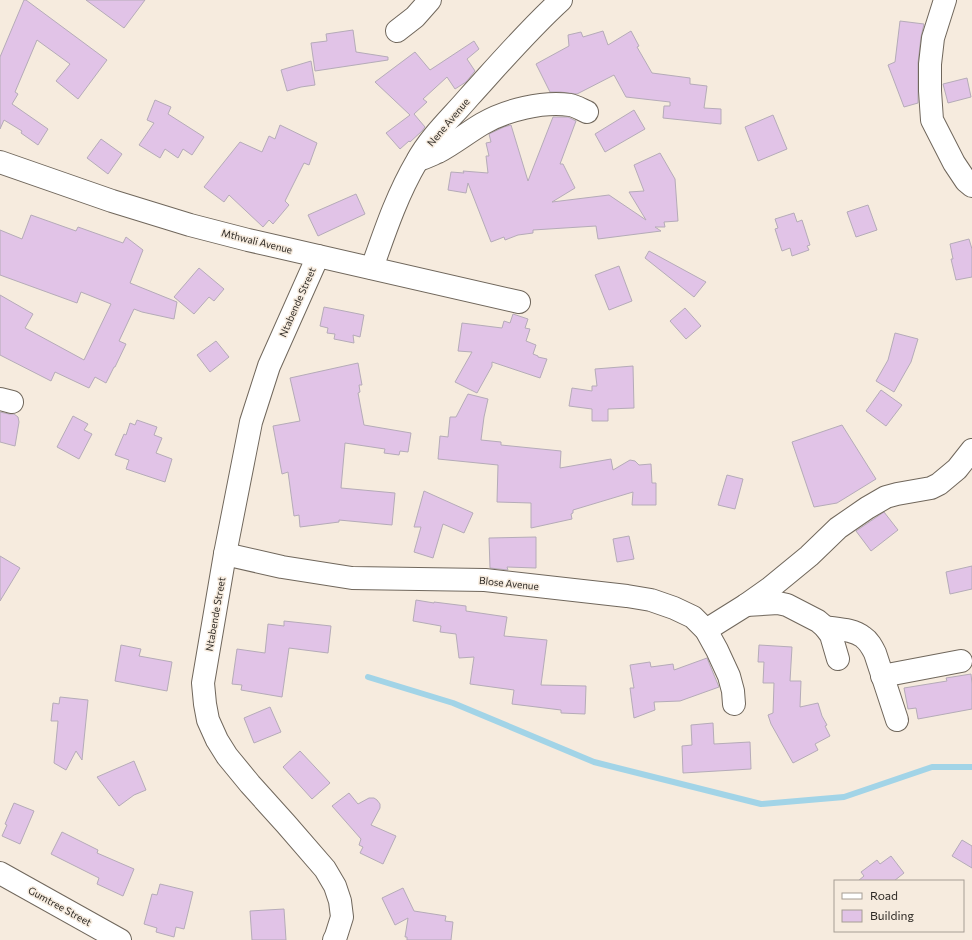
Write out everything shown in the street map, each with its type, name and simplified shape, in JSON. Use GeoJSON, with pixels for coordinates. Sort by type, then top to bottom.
{"type":"FeatureCollection","features":[{"type":"Feature","properties":{"kind":"street"},"geometry":{"type":"LineString","coordinates":[[397,31],[415,17],[430,0]]}},
{"type":"Feature","properties":{"kind":"street","name":"Nene Avenue"},"geometry":{"type":"LineString","coordinates":[[372,268],[388,220],[406,180],[436,134],[516,44],[561,0]]}},
{"type":"Feature","properties":{"kind":"street"},"geometry":{"type":"LineString","coordinates":[[945,0],[933,38],[930,64],[932,120],[954,163],[966,181],[972,186]]}},
{"type":"Feature","properties":{"kind":"street"},"geometry":{"type":"LineString","coordinates":[[417,161],[437,152],[483,124],[527,107],[552,104],[572,106],[587,112]]}},
{"type":"Feature","properties":{"kind":"street","name":"Mthwali Avenue"},"geometry":{"type":"LineString","coordinates":[[0,162],[112,201],[190,225],[248,240],[519,302]]}},
{"type":"Feature","properties":{"kind":"street","name":"Ntabende Street"},"geometry":{"type":"LineString","coordinates":[[318,256],[274,354],[261,388],[251,422],[225,554],[203,683],[208,720],[226,756],[325,869],[335,886],[340,901],[342,917],[334,940]]}},
{"type":"Feature","properties":{"kind":"street"},"geometry":{"type":"LineString","coordinates":[[706,630],[746,606],[770,588],[809,556],[838,528],[867,508],[892,495],[931,488],[939,484],[957,469],[972,450]]}},
{"type":"Feature","properties":{"kind":"street","name":"Blose Avenue"},"geometry":{"type":"LineString","coordinates":[[225,554],[282,567],[352,578],[485,580],[628,596],[651,600],[674,608],[693,617],[706,630],[729,676],[734,691],[734,704]]}},
{"type":"Feature","properties":{"kind":"street"},"geometry":{"type":"LineString","coordinates":[[746,606],[778,603],[787,605],[818,621],[831,635],[838,659]]}},
{"type":"Feature","properties":{"kind":"street"},"geometry":{"type":"LineString","coordinates":[[825,627],[853,632],[864,637],[869,643],[875,653],[897,720]]}},
{"type":"Feature","properties":{"kind":"street"},"geometry":{"type":"LineString","coordinates":[[882,676],[961,661]]}},
{"type":"Feature","properties":{"kind":"street","name":"Gumtree Street"},"geometry":{"type":"LineString","coordinates":[[0,873],[120,940]]}},
{"type":"Feature","properties":{"kind":"building"},"geometry":{"type":"Polygon","coordinates":[[[24,0],[107,60],[78,99],[56,81],[70,64],[37,40],[15,92],[18,94],[12,104],[48,129],[38,145],[21,133],[22,131],[4,120],[0,129],[0,57],[24,0]]]}},
{"type":"Feature","properties":{"kind":"building"},"geometry":{"type":"Polygon","coordinates":[[[86,0],[145,0],[124,28],[86,0]]]}},
{"type":"Feature","properties":{"kind":"building"},"geometry":{"type":"Polygon","coordinates":[[[900,21],[924,24],[918,63],[918,103],[904,107],[888,65],[895,62],[900,21]]]}},
{"type":"Feature","properties":{"kind":"building"},"geometry":{"type":"Polygon","coordinates":[[[353,30],[356,52],[388,57],[388,60],[315,71],[311,43],[327,41],[326,34],[353,30]]]}},
{"type":"Feature","properties":{"kind":"building"},"geometry":{"type":"Polygon","coordinates":[[[603,31],[608,45],[631,31],[639,46],[637,47],[652,73],[690,78],[690,84],[707,86],[704,108],[721,109],[721,124],[663,118],[664,106],[670,106],[670,102],[626,97],[614,75],[577,94],[550,92],[536,64],[569,46],[568,35],[581,32],[583,37],[603,31]]]}},
{"type":"Feature","properties":{"kind":"building"},"geometry":{"type":"Polygon","coordinates":[[[474,41],[479,49],[467,59],[475,71],[466,82],[455,89],[447,77],[423,99],[427,102],[414,114],[425,127],[410,142],[409,141],[400,149],[386,133],[410,115],[375,82],[415,52],[430,70],[474,41]]]}},
{"type":"Feature","properties":{"kind":"building"},"geometry":{"type":"Polygon","coordinates":[[[311,61],[315,85],[287,91],[281,70],[311,61]]]}},
{"type":"Feature","properties":{"kind":"building"},"geometry":{"type":"Polygon","coordinates":[[[967,78],[971,97],[948,103],[943,84],[967,78]]]}},
{"type":"Feature","properties":{"kind":"building"},"geometry":{"type":"Polygon","coordinates":[[[155,100],[171,107],[168,114],[204,137],[192,155],[183,149],[178,158],[165,149],[160,158],[139,145],[154,123],[147,120],[155,100]]]}},
{"type":"Feature","properties":{"kind":"building"},"geometry":{"type":"Polygon","coordinates":[[[634,110],[645,129],[605,152],[595,134],[634,110]]]}},
{"type":"Feature","properties":{"kind":"building"},"geometry":{"type":"Polygon","coordinates":[[[773,115],[787,149],[758,161],[745,127],[773,115]]]}},
{"type":"Feature","properties":{"kind":"building"},"geometry":{"type":"Polygon","coordinates":[[[553,117],[568,117],[576,121],[560,164],[563,164],[575,188],[552,202],[609,195],[646,220],[629,192],[644,191],[634,165],[660,153],[675,179],[678,221],[664,222],[665,227],[655,227],[661,231],[598,239],[596,226],[533,230],[533,233],[518,235],[505,240],[504,237],[491,242],[468,183],[466,193],[448,190],[451,172],[464,173],[463,171],[488,173],[486,156],[489,156],[486,143],[491,142],[489,134],[511,125],[528,181],[553,117]]]}},
{"type":"Feature","properties":{"kind":"building"},"geometry":{"type":"Polygon","coordinates":[[[280,125],[317,143],[309,165],[304,163],[285,201],[289,205],[273,224],[269,220],[263,227],[229,195],[224,202],[204,187],[240,142],[262,152],[269,136],[275,139],[280,125]]]}},
{"type":"Feature","properties":{"kind":"building"},"geometry":{"type":"Polygon","coordinates":[[[101,139],[122,154],[108,174],[87,158],[101,139]]]}},
{"type":"Feature","properties":{"kind":"building"},"geometry":{"type":"Polygon","coordinates":[[[356,194],[365,214],[318,236],[308,215],[356,194]]]}},
{"type":"Feature","properties":{"kind":"building"},"geometry":{"type":"Polygon","coordinates":[[[868,205],[877,230],[856,237],[847,212],[868,205]]]}},
{"type":"Feature","properties":{"kind":"building"},"geometry":{"type":"Polygon","coordinates":[[[794,213],[797,222],[802,220],[810,245],[807,246],[809,250],[792,256],[790,248],[782,251],[775,229],[778,228],[775,219],[794,213]]]}},
{"type":"Feature","properties":{"kind":"building"},"geometry":{"type":"Polygon","coordinates":[[[31,215],[76,231],[78,227],[123,243],[126,237],[143,250],[130,283],[177,302],[174,319],[134,309],[119,341],[126,344],[106,383],[95,377],[89,388],[55,372],[51,381],[0,355],[0,295],[33,314],[25,328],[84,360],[111,304],[81,292],[77,303],[0,275],[0,230],[22,239],[31,215]]]}},
{"type":"Feature","properties":{"kind":"building"},"geometry":{"type":"Polygon","coordinates":[[[969,239],[972,249],[972,277],[956,280],[951,259],[953,259],[950,244],[969,239]]]}},
{"type":"Feature","properties":{"kind":"building"},"geometry":{"type":"Polygon","coordinates":[[[649,251],[706,282],[694,297],[645,258],[649,251]]]}},
{"type":"Feature","properties":{"kind":"building"},"geometry":{"type":"Polygon","coordinates":[[[619,266],[632,301],[609,310],[595,275],[619,266]]]}},
{"type":"Feature","properties":{"kind":"building"},"geometry":{"type":"Polygon","coordinates":[[[199,268],[224,289],[214,301],[209,297],[194,314],[174,297],[199,268]]]}},
{"type":"Feature","properties":{"kind":"building"},"geometry":{"type":"Polygon","coordinates":[[[324,307],[364,315],[360,337],[353,335],[354,343],[334,339],[335,334],[327,333],[328,328],[320,326],[324,307]]]}},
{"type":"Feature","properties":{"kind":"building"},"geometry":{"type":"Polygon","coordinates":[[[685,308],[701,326],[686,339],[670,321],[685,308]]]}},
{"type":"Feature","properties":{"kind":"building"},"geometry":{"type":"Polygon","coordinates":[[[513,314],[528,319],[525,328],[530,329],[526,341],[536,345],[533,354],[547,359],[540,378],[492,362],[492,366],[477,393],[455,382],[472,352],[458,351],[462,323],[502,328],[504,321],[510,323],[513,314]]]}},
{"type":"Feature","properties":{"kind":"building"},"geometry":{"type":"Polygon","coordinates":[[[895,333],[918,339],[911,362],[894,392],[876,381],[888,360],[895,333]]]}},
{"type":"Feature","properties":{"kind":"building"},"geometry":{"type":"Polygon","coordinates":[[[216,341],[229,357],[210,372],[197,355],[216,341]]]}},
{"type":"Feature","properties":{"kind":"building"},"geometry":{"type":"Polygon","coordinates":[[[358,363],[362,385],[359,385],[360,392],[358,393],[364,425],[411,433],[408,452],[400,451],[399,455],[384,453],[385,449],[345,443],[341,488],[395,493],[392,525],[339,520],[339,522],[300,527],[299,515],[294,516],[288,472],[282,474],[273,426],[300,421],[290,378],[358,363]]]}},
{"type":"Feature","properties":{"kind":"building"},"geometry":{"type":"Polygon","coordinates":[[[633,366],[634,408],[608,409],[608,421],[592,421],[592,409],[569,406],[572,388],[592,391],[592,386],[597,386],[595,369],[633,366]]]}},
{"type":"Feature","properties":{"kind":"building"},"geometry":{"type":"Polygon","coordinates":[[[881,390],[902,405],[886,426],[866,411],[881,390]]]}},
{"type":"Feature","properties":{"kind":"building"},"geometry":{"type":"Polygon","coordinates":[[[468,394],[488,399],[481,440],[501,442],[501,445],[561,451],[560,468],[611,459],[613,470],[630,460],[635,461],[639,465],[651,464],[652,483],[656,483],[656,505],[632,505],[633,492],[573,510],[573,513],[571,514],[572,519],[531,528],[531,503],[497,502],[498,465],[438,459],[440,436],[448,437],[450,417],[456,417],[468,394]]]}},
{"type":"Feature","properties":{"kind":"building"},"geometry":{"type":"Polygon","coordinates":[[[0,412],[14,414],[18,417],[19,422],[15,446],[0,442],[0,412]]]}},
{"type":"Feature","properties":{"kind":"building"},"geometry":{"type":"Polygon","coordinates":[[[73,416],[88,424],[84,430],[92,434],[79,459],[57,447],[73,416]]]}},
{"type":"Feature","properties":{"kind":"building"},"geometry":{"type":"Polygon","coordinates":[[[137,420],[157,427],[154,435],[162,438],[156,453],[172,459],[165,482],[126,469],[129,460],[115,455],[124,434],[126,435],[130,423],[135,425],[137,420]]]}},
{"type":"Feature","properties":{"kind":"building"},"geometry":{"type":"Polygon","coordinates":[[[842,425],[876,479],[837,503],[814,507],[792,442],[842,425]]]}},
{"type":"Feature","properties":{"kind":"building"},"geometry":{"type":"Polygon","coordinates":[[[727,475],[743,479],[735,509],[718,505],[727,475]]]}},
{"type":"Feature","properties":{"kind":"building"},"geometry":{"type":"Polygon","coordinates":[[[424,491],[473,513],[464,533],[443,524],[433,558],[414,552],[421,527],[414,527],[424,491]]]}},
{"type":"Feature","properties":{"kind":"building"},"geometry":{"type":"Polygon","coordinates":[[[884,512],[898,530],[871,551],[856,531],[884,512]]]}},
{"type":"Feature","properties":{"kind":"building"},"geometry":{"type":"Polygon","coordinates":[[[629,536],[634,559],[617,562],[613,539],[629,536]]]}},
{"type":"Feature","properties":{"kind":"building"},"geometry":{"type":"Polygon","coordinates":[[[536,537],[536,568],[507,567],[508,570],[490,568],[489,538],[536,537]]]}},
{"type":"Feature","properties":{"kind":"building"},"geometry":{"type":"Polygon","coordinates":[[[0,556],[20,568],[0,601],[0,556]]]}},
{"type":"Feature","properties":{"kind":"building"},"geometry":{"type":"Polygon","coordinates":[[[972,566],[972,589],[950,594],[946,572],[972,566]]]}},
{"type":"Feature","properties":{"kind":"building"},"geometry":{"type":"Polygon","coordinates":[[[416,600],[466,606],[466,611],[507,617],[504,636],[547,640],[541,685],[586,686],[585,714],[561,713],[561,710],[512,704],[514,690],[470,684],[474,657],[459,658],[456,634],[440,632],[441,626],[413,621],[416,600]]]}},
{"type":"Feature","properties":{"kind":"building"},"geometry":{"type":"Polygon","coordinates":[[[284,621],[331,626],[328,653],[289,648],[282,697],[241,690],[242,685],[232,684],[237,649],[265,653],[268,624],[284,626],[284,621]]]}},
{"type":"Feature","properties":{"kind":"building"},"geometry":{"type":"Polygon","coordinates":[[[121,645],[141,649],[139,656],[172,662],[167,691],[115,681],[121,645]]]}},
{"type":"Feature","properties":{"kind":"building"},"geometry":{"type":"Polygon","coordinates":[[[759,645],[792,647],[790,681],[801,681],[800,707],[818,703],[822,716],[827,725],[825,726],[830,736],[815,744],[818,750],[793,763],[771,724],[768,715],[773,713],[774,683],[763,683],[764,662],[758,662],[759,645]]]}},
{"type":"Feature","properties":{"kind":"building"},"geometry":{"type":"Polygon","coordinates":[[[707,658],[719,687],[680,701],[654,702],[655,710],[634,718],[630,688],[634,688],[630,665],[650,662],[651,667],[673,664],[674,670],[707,658]]]}},
{"type":"Feature","properties":{"kind":"building"},"geometry":{"type":"Polygon","coordinates":[[[971,674],[972,709],[918,719],[916,708],[908,709],[904,688],[947,681],[946,678],[971,674]]]}},
{"type":"Feature","properties":{"kind":"building"},"geometry":{"type":"Polygon","coordinates":[[[60,697],[88,700],[82,760],[76,751],[66,770],[54,763],[58,721],[51,721],[53,703],[59,704],[60,697]]]}},
{"type":"Feature","properties":{"kind":"building"},"geometry":{"type":"Polygon","coordinates":[[[270,707],[281,732],[254,743],[244,718],[270,707]]]}},
{"type":"Feature","properties":{"kind":"building"},"geometry":{"type":"Polygon","coordinates":[[[713,723],[714,744],[750,742],[751,769],[683,773],[682,746],[692,745],[691,725],[713,723]]]}},
{"type":"Feature","properties":{"kind":"building"},"geometry":{"type":"Polygon","coordinates":[[[300,751],[330,783],[312,799],[283,767],[300,751]]]}},
{"type":"Feature","properties":{"kind":"building"},"geometry":{"type":"Polygon","coordinates":[[[134,761],[146,790],[134,795],[119,806],[97,777],[134,761]]]}},
{"type":"Feature","properties":{"kind":"building"},"geometry":{"type":"Polygon","coordinates":[[[349,793],[358,804],[369,798],[374,798],[377,800],[380,804],[380,808],[371,825],[396,836],[383,864],[360,853],[363,847],[359,845],[361,839],[332,806],[349,793]]]}},
{"type":"Feature","properties":{"kind":"building"},"geometry":{"type":"Polygon","coordinates":[[[14,803],[34,811],[20,844],[2,836],[7,825],[5,824],[14,803]]]}},
{"type":"Feature","properties":{"kind":"building"},"geometry":{"type":"Polygon","coordinates":[[[62,832],[98,850],[97,853],[134,869],[123,896],[97,884],[99,878],[51,854],[62,832]]]}},
{"type":"Feature","properties":{"kind":"building"},"geometry":{"type":"Polygon","coordinates":[[[962,840],[972,846],[972,868],[952,856],[962,840]]]}},
{"type":"Feature","properties":{"kind":"building"},"geometry":{"type":"Polygon","coordinates":[[[891,856],[904,873],[895,880],[859,880],[864,876],[861,872],[877,860],[880,864],[891,856]]]}},
{"type":"Feature","properties":{"kind":"building"},"geometry":{"type":"Polygon","coordinates":[[[160,884],[193,892],[184,929],[176,927],[174,937],[156,932],[157,928],[144,924],[152,894],[157,895],[160,884]]]}},
{"type":"Feature","properties":{"kind":"building"},"geometry":{"type":"Polygon","coordinates":[[[403,888],[414,911],[446,916],[445,921],[453,922],[451,940],[407,940],[407,937],[405,937],[408,918],[395,925],[382,898],[403,888]]]}},
{"type":"Feature","properties":{"kind":"building"},"geometry":{"type":"Polygon","coordinates":[[[284,909],[286,940],[252,940],[250,911],[284,909]]]}},
{"type":"Feature","properties":{"kind":"waterway"},"geometry":{"type":"LineString","coordinates":[[368,677],[453,703],[594,762],[761,804],[844,797],[932,767],[972,767]]}}]}
